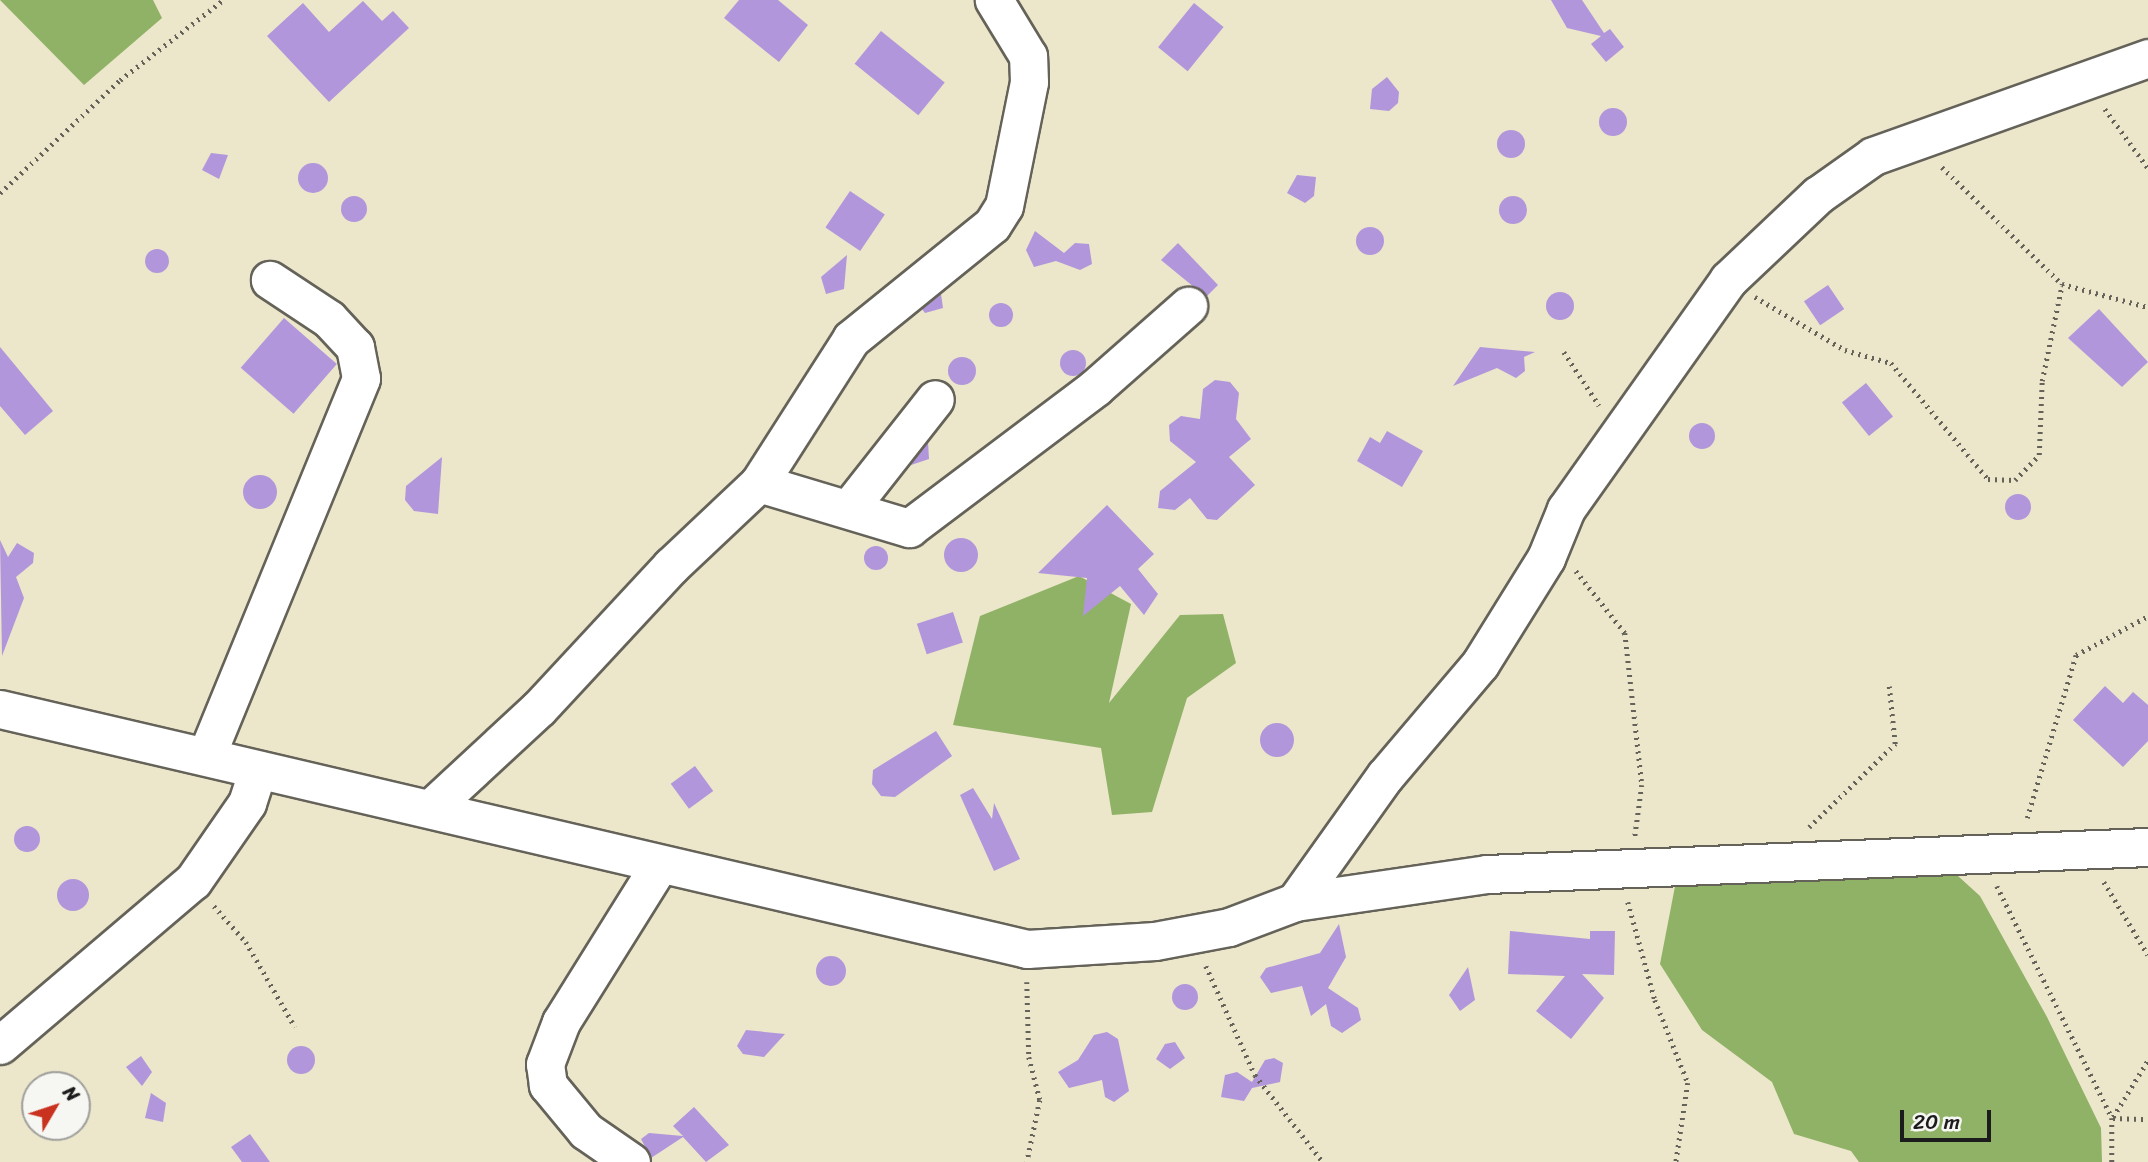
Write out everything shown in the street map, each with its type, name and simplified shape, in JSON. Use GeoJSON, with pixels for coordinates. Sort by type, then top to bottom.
{"type":"FeatureCollection","features":[{"type":"Feature","properties":{"kind":"street"},"geometry":{"type":"LineString","coordinates":[[431,808],[539,708],[671,566],[759,483],[851,339],[968,248],[1004,206],[1029,82],[1028,56],[993,0]]}},
{"type":"Feature","properties":{"kind":"street"},"geometry":{"type":"LineString","coordinates":[[1295,902],[1385,776],[1480,664],[1546,558],[1566,509],[1621,438],[1728,280],[1818,195],[1872,156],[2073,89],[2148,58]]}},
{"type":"Feature","properties":{"kind":"street"},"geometry":{"type":"LineString","coordinates":[[207,754],[361,378],[355,347],[337,329],[270,280]]}},
{"type":"Feature","properties":{"kind":"street"},"geometry":{"type":"LineString","coordinates":[[759,483],[850,507],[888,526],[909,528],[1096,387],[1188,306]]}},
{"type":"Feature","properties":{"kind":"street"},"geometry":{"type":"LineString","coordinates":[[850,507],[935,399]]}},
{"type":"Feature","properties":{"kind":"street"},"geometry":{"type":"LineString","coordinates":[[0,709],[207,754],[258,770],[431,808],[659,865],[1027,949],[1192,935],[1295,902],[1420,882],[1623,864],[2015,856],[2148,847]]}},
{"type":"Feature","properties":{"kind":"street"},"geometry":{"type":"LineString","coordinates":[[0,1045],[193,881],[247,803],[258,770]]}},
{"type":"Feature","properties":{"kind":"street"},"geometry":{"type":"LineString","coordinates":[[631,1162],[586,1131],[548,1085],[545,1064],[561,1022],[659,865]]}},
{"type":"Feature","properties":{"kind":"path"},"geometry":{"type":"LineString","coordinates":[[0,193],[120,80],[223,0]]}},
{"type":"Feature","properties":{"kind":"path"},"geometry":{"type":"LineString","coordinates":[[2073,89],[2104,108],[2148,168]]}},
{"type":"Feature","properties":{"kind":"path"},"geometry":{"type":"LineString","coordinates":[[1917,142],[2062,284],[2148,307]]}},
{"type":"Feature","properties":{"kind":"path"},"geometry":{"type":"LineString","coordinates":[[1728,280],[1846,351],[1891,363],[1988,479],[2015,480],[2039,455],[2042,381],[2062,284]]}},
{"type":"Feature","properties":{"kind":"path"},"geometry":{"type":"LineString","coordinates":[[1564,352],[1621,438]]}},
{"type":"Feature","properties":{"kind":"path"},"geometry":{"type":"LineString","coordinates":[[1546,558],[1584,575],[1625,633],[1642,785],[1623,864],[1688,1083],[1676,1162]]}},
{"type":"Feature","properties":{"kind":"path"},"geometry":{"type":"LineString","coordinates":[[2015,856],[2076,655],[2148,616]]}},
{"type":"Feature","properties":{"kind":"path"},"geometry":{"type":"LineString","coordinates":[[1769,863],[1895,744],[1889,686]]}},
{"type":"Feature","properties":{"kind":"path"},"geometry":{"type":"LineString","coordinates":[[2085,851],[2148,955]]}},
{"type":"Feature","properties":{"kind":"path"},"geometry":{"type":"LineString","coordinates":[[1977,856],[2014,910],[2112,1118],[2112,1162]]}},
{"type":"Feature","properties":{"kind":"path"},"geometry":{"type":"LineString","coordinates":[[193,881],[246,942],[295,1027]]}},
{"type":"Feature","properties":{"kind":"path"},"geometry":{"type":"LineString","coordinates":[[1192,935],[1255,1075],[1323,1162]]}},
{"type":"Feature","properties":{"kind":"path"},"geometry":{"type":"LineString","coordinates":[[1027,949],[1029,1057],[1040,1100],[1027,1162]]}},
{"type":"Feature","properties":{"kind":"path"},"geometry":{"type":"LineString","coordinates":[[2112,1118],[2148,1060]]}},
{"type":"Feature","properties":{"kind":"path"},"geometry":{"type":"LineString","coordinates":[[2112,1118],[2148,1119]]}},
{"type":"Feature","properties":{"kind":"green space"},"geometry":{"type":"Polygon","coordinates":[[[0,0],[153,0],[162,18],[84,85],[0,0]]]}},
{"type":"Feature","properties":{"kind":"green space"},"geometry":{"type":"Polygon","coordinates":[[[1079,576],[1131,604],[1109,703],[1180,615],[1223,614],[1236,663],[1187,698],[1152,812],[1112,815],[1101,748],[953,725],[980,616],[1079,576]]]}},
{"type":"Feature","properties":{"kind":"green space"},"geometry":{"type":"Polygon","coordinates":[[[1947,866],[1980,896],[2047,1017],[2101,1128],[2102,1162],[1859,1162],[1851,1151],[1794,1134],[1772,1082],[1702,1030],[1660,964],[1677,876],[1947,866]]]}},
{"type":"Feature","properties":{"kind":"building"},"geometry":{"type":"Polygon","coordinates":[[[739,0],[778,0],[808,25],[779,62],[724,18],[739,0]]]}},
{"type":"Feature","properties":{"kind":"building"},"geometry":{"type":"Polygon","coordinates":[[[1551,0],[1582,0],[1604,33],[1610,29],[1624,47],[1606,62],[1591,44],[1601,36],[1567,28],[1551,0]]]}},
{"type":"Feature","properties":{"kind":"building"},"geometry":{"type":"Polygon","coordinates":[[[363,1],[382,21],[393,11],[409,28],[329,102],[267,36],[303,3],[329,32],[363,1]]]}},
{"type":"Feature","properties":{"kind":"building"},"geometry":{"type":"Polygon","coordinates":[[[1194,3],[1224,27],[1188,71],[1158,47],[1194,3]]]}},
{"type":"Feature","properties":{"kind":"building"},"geometry":{"type":"Polygon","coordinates":[[[881,31],[945,83],[918,115],[855,64],[881,31]]]}},
{"type":"Feature","properties":{"kind":"building"},"geometry":{"type":"Polygon","coordinates":[[[1387,77],[1399,92],[1398,103],[1389,111],[1370,109],[1372,89],[1387,77]]]}},
{"type":"Feature","properties":{"kind":"building"},"geometry":{"type":"Polygon","coordinates":[[[1613,108],[1623,112],[1627,122],[1623,132],[1613,136],[1603,132],[1599,122],[1603,112],[1613,108]]]}},
{"type":"Feature","properties":{"kind":"building"},"geometry":{"type":"Polygon","coordinates":[[[1511,130],[1521,134],[1525,144],[1521,154],[1511,158],[1501,154],[1497,144],[1501,134],[1511,130]]]}},
{"type":"Feature","properties":{"kind":"building"},"geometry":{"type":"Polygon","coordinates":[[[211,153],[228,155],[219,179],[202,170],[211,153]]]}},
{"type":"Feature","properties":{"kind":"building"},"geometry":{"type":"Polygon","coordinates":[[[313,163],[319,164],[327,172],[327,184],[319,192],[313,193],[307,192],[299,184],[298,178],[299,172],[307,164],[313,163]]]}},
{"type":"Feature","properties":{"kind":"building"},"geometry":{"type":"Polygon","coordinates":[[[1297,175],[1316,177],[1314,196],[1305,203],[1287,193],[1297,175]]]}},
{"type":"Feature","properties":{"kind":"building"},"geometry":{"type":"Polygon","coordinates":[[[850,191],[885,214],[860,251],[825,227],[850,191]]]}},
{"type":"Feature","properties":{"kind":"building"},"geometry":{"type":"Polygon","coordinates":[[[354,196],[363,200],[367,209],[363,218],[354,222],[345,218],[341,209],[345,200],[354,196]]]}},
{"type":"Feature","properties":{"kind":"building"},"geometry":{"type":"Polygon","coordinates":[[[1513,196],[1523,200],[1527,210],[1523,220],[1513,224],[1503,220],[1499,210],[1503,200],[1513,196]]]}},
{"type":"Feature","properties":{"kind":"building"},"geometry":{"type":"Polygon","coordinates":[[[1370,227],[1380,231],[1384,241],[1380,251],[1370,255],[1360,251],[1356,241],[1360,231],[1370,227]]]}},
{"type":"Feature","properties":{"kind":"building"},"geometry":{"type":"Polygon","coordinates":[[[1035,231],[1064,253],[1075,243],[1089,244],[1092,264],[1080,270],[1056,261],[1034,267],[1026,250],[1035,231]]]}},
{"type":"Feature","properties":{"kind":"building"},"geometry":{"type":"Polygon","coordinates":[[[1178,243],[1218,285],[1206,297],[1161,260],[1178,243]]]}},
{"type":"Feature","properties":{"kind":"building"},"geometry":{"type":"Polygon","coordinates":[[[152,249],[162,249],[169,256],[169,266],[162,273],[152,273],[145,266],[145,256],[152,249]]]}},
{"type":"Feature","properties":{"kind":"building"},"geometry":{"type":"Polygon","coordinates":[[[847,255],[844,289],[826,294],[821,277],[847,255]]]}},
{"type":"Feature","properties":{"kind":"building"},"geometry":{"type":"Polygon","coordinates":[[[1828,285],[1844,309],[1820,325],[1804,301],[1828,285]]]}},
{"type":"Feature","properties":{"kind":"building"},"geometry":{"type":"Polygon","coordinates":[[[1560,292],[1570,296],[1574,306],[1570,316],[1560,320],[1550,316],[1546,306],[1550,296],[1560,292]]]}},
{"type":"Feature","properties":{"kind":"building"},"geometry":{"type":"Polygon","coordinates":[[[941,294],[943,308],[925,313],[922,309],[941,294]]]}},
{"type":"Feature","properties":{"kind":"building"},"geometry":{"type":"Polygon","coordinates":[[[996,303],[1006,303],[1013,310],[1013,320],[1006,327],[996,327],[989,320],[989,310],[996,303]]]}},
{"type":"Feature","properties":{"kind":"building"},"geometry":{"type":"Polygon","coordinates":[[[2099,309],[2148,362],[2122,387],[2068,338],[2099,309]]]}},
{"type":"Feature","properties":{"kind":"building"},"geometry":{"type":"Polygon","coordinates":[[[284,318],[337,364],[294,414],[241,368],[284,318]]]}},
{"type":"Feature","properties":{"kind":"building"},"geometry":{"type":"Polygon","coordinates":[[[0,347],[53,411],[25,435],[0,406],[0,347]]]}},
{"type":"Feature","properties":{"kind":"building"},"geometry":{"type":"Polygon","coordinates":[[[1480,347],[1535,352],[1524,357],[1525,371],[1516,378],[1497,368],[1453,386],[1480,347]]]}},
{"type":"Feature","properties":{"kind":"building"},"geometry":{"type":"Polygon","coordinates":[[[1073,350],[1083,353],[1086,363],[1083,373],[1073,376],[1063,373],[1060,363],[1063,353],[1073,350]]]}},
{"type":"Feature","properties":{"kind":"building"},"geometry":{"type":"Polygon","coordinates":[[[962,357],[972,361],[976,371],[972,381],[962,385],[952,381],[948,371],[952,361],[962,357]]]}},
{"type":"Feature","properties":{"kind":"building"},"geometry":{"type":"Polygon","coordinates":[[[1215,380],[1230,382],[1239,393],[1236,419],[1251,439],[1229,457],[1255,485],[1217,520],[1207,519],[1190,498],[1175,510],[1158,508],[1160,491],[1196,462],[1170,441],[1169,425],[1181,416],[1200,419],[1203,389],[1215,380]]]}},
{"type":"Feature","properties":{"kind":"building"},"geometry":{"type":"Polygon","coordinates":[[[1866,383],[1893,416],[1869,436],[1842,403],[1866,383]]]}},
{"type":"Feature","properties":{"kind":"building"},"geometry":{"type":"Polygon","coordinates":[[[1702,423],[1711,427],[1715,436],[1711,445],[1702,449],[1693,445],[1689,436],[1693,427],[1702,423]]]}},
{"type":"Feature","properties":{"kind":"building"},"geometry":{"type":"Polygon","coordinates":[[[1387,431],[1423,451],[1402,487],[1357,461],[1370,437],[1380,443],[1387,431]]]}},
{"type":"Feature","properties":{"kind":"building"},"geometry":{"type":"Polygon","coordinates":[[[928,442],[929,459],[911,465],[910,464],[928,442]]]}},
{"type":"Feature","properties":{"kind":"building"},"geometry":{"type":"Polygon","coordinates":[[[442,457],[438,514],[414,511],[405,500],[406,486],[442,457]]]}},
{"type":"Feature","properties":{"kind":"building"},"geometry":{"type":"Polygon","coordinates":[[[260,475],[272,480],[277,492],[272,504],[260,509],[248,504],[243,492],[248,480],[260,475]]]}},
{"type":"Feature","properties":{"kind":"building"},"geometry":{"type":"Polygon","coordinates":[[[2018,494],[2027,498],[2031,507],[2027,516],[2018,520],[2009,516],[2005,507],[2009,498],[2018,494]]]}},
{"type":"Feature","properties":{"kind":"building"},"geometry":{"type":"Polygon","coordinates":[[[1107,505],[1154,554],[1138,569],[1158,594],[1144,615],[1120,586],[1083,616],[1087,578],[1038,573],[1107,505]]]}},
{"type":"Feature","properties":{"kind":"building"},"geometry":{"type":"Polygon","coordinates":[[[961,538],[973,543],[978,555],[973,567],[961,572],[949,567],[944,555],[949,543],[961,538]]]}},
{"type":"Feature","properties":{"kind":"building"},"geometry":{"type":"Polygon","coordinates":[[[0,540],[8,557],[17,543],[34,553],[33,563],[16,577],[24,598],[2,656],[0,540]]]}},
{"type":"Feature","properties":{"kind":"building"},"geometry":{"type":"Polygon","coordinates":[[[871,546],[881,546],[888,553],[888,563],[881,570],[871,570],[864,563],[864,553],[871,546]]]}},
{"type":"Feature","properties":{"kind":"building"},"geometry":{"type":"Polygon","coordinates":[[[953,612],[963,642],[927,654],[917,624],[953,612]]]}},
{"type":"Feature","properties":{"kind":"building"},"geometry":{"type":"Polygon","coordinates":[[[2105,686],[2123,703],[2133,692],[2148,705],[2148,741],[2123,767],[2073,720],[2105,686]]]}},
{"type":"Feature","properties":{"kind":"building"},"geometry":{"type":"Polygon","coordinates":[[[1277,723],[1289,728],[1294,740],[1289,752],[1277,757],[1265,752],[1260,740],[1265,728],[1277,723]]]}},
{"type":"Feature","properties":{"kind":"building"},"geometry":{"type":"Polygon","coordinates":[[[936,731],[952,756],[895,797],[881,796],[872,784],[873,770],[936,731]]]}},
{"type":"Feature","properties":{"kind":"building"},"geometry":{"type":"Polygon","coordinates":[[[695,766],[713,791],[689,809],[671,784],[695,766]]]}},
{"type":"Feature","properties":{"kind":"building"},"geometry":{"type":"Polygon","coordinates":[[[973,788],[992,819],[994,803],[1020,859],[994,871],[960,795],[973,788]]]}},
{"type":"Feature","properties":{"kind":"building"},"geometry":{"type":"Polygon","coordinates":[[[27,826],[36,830],[40,839],[36,848],[27,852],[18,848],[14,839],[18,830],[27,826]]]}},
{"type":"Feature","properties":{"kind":"building"},"geometry":{"type":"Polygon","coordinates":[[[73,879],[84,884],[89,895],[84,906],[73,911],[62,906],[57,895],[62,884],[73,879]]]}},
{"type":"Feature","properties":{"kind":"building"},"geometry":{"type":"Polygon","coordinates":[[[1339,924],[1346,957],[1328,988],[1358,1008],[1361,1020],[1342,1033],[1331,1026],[1326,1004],[1311,1016],[1302,986],[1271,993],[1260,977],[1266,968],[1320,953],[1339,924]]]}},
{"type":"Feature","properties":{"kind":"building"},"geometry":{"type":"Polygon","coordinates":[[[1510,931],[1590,939],[1590,931],[1615,931],[1614,975],[1582,974],[1604,998],[1571,1039],[1536,1011],[1565,976],[1508,974],[1510,931]]]}},
{"type":"Feature","properties":{"kind":"building"},"geometry":{"type":"Polygon","coordinates":[[[831,956],[842,960],[846,971],[842,982],[831,986],[820,982],[816,971],[820,960],[831,956]]]}},
{"type":"Feature","properties":{"kind":"building"},"geometry":{"type":"Polygon","coordinates":[[[1468,967],[1475,1000],[1460,1011],[1449,995],[1468,967]]]}},
{"type":"Feature","properties":{"kind":"building"},"geometry":{"type":"Polygon","coordinates":[[[1185,984],[1194,988],[1198,997],[1194,1006],[1185,1010],[1176,1006],[1172,997],[1176,988],[1185,984]]]}},
{"type":"Feature","properties":{"kind":"building"},"geometry":{"type":"Polygon","coordinates":[[[746,1030],[785,1034],[764,1057],[743,1054],[737,1046],[746,1030]]]}},
{"type":"Feature","properties":{"kind":"building"},"geometry":{"type":"Polygon","coordinates":[[[1107,1032],[1118,1039],[1129,1091],[1114,1102],[1105,1097],[1102,1080],[1069,1088],[1058,1072],[1078,1060],[1094,1035],[1107,1032]]]}},
{"type":"Feature","properties":{"kind":"building"},"geometry":{"type":"Polygon","coordinates":[[[1175,1042],[1185,1058],[1170,1069],[1156,1059],[1165,1044],[1175,1042]]]}},
{"type":"Feature","properties":{"kind":"building"},"geometry":{"type":"Polygon","coordinates":[[[301,1046],[311,1050],[315,1060],[311,1070],[301,1074],[291,1070],[287,1060],[291,1050],[301,1046]]]}},
{"type":"Feature","properties":{"kind":"building"},"geometry":{"type":"Polygon","coordinates":[[[141,1056],[152,1072],[142,1086],[126,1067],[141,1056]]]}},
{"type":"Feature","properties":{"kind":"building"},"geometry":{"type":"Polygon","coordinates":[[[1274,1058],[1283,1063],[1280,1082],[1252,1088],[1244,1101],[1221,1097],[1225,1075],[1237,1072],[1252,1082],[1265,1060],[1274,1058]]]}},
{"type":"Feature","properties":{"kind":"building"},"geometry":{"type":"Polygon","coordinates":[[[151,1093],[166,1103],[163,1122],[145,1118],[151,1093]]]}},
{"type":"Feature","properties":{"kind":"building"},"geometry":{"type":"Polygon","coordinates":[[[694,1107],[729,1145],[706,1162],[683,1137],[651,1158],[641,1139],[649,1133],[683,1136],[673,1126],[694,1107]]]}},
{"type":"Feature","properties":{"kind":"building"},"geometry":{"type":"Polygon","coordinates":[[[250,1134],[270,1162],[242,1162],[231,1147],[250,1134]]]}}]}
